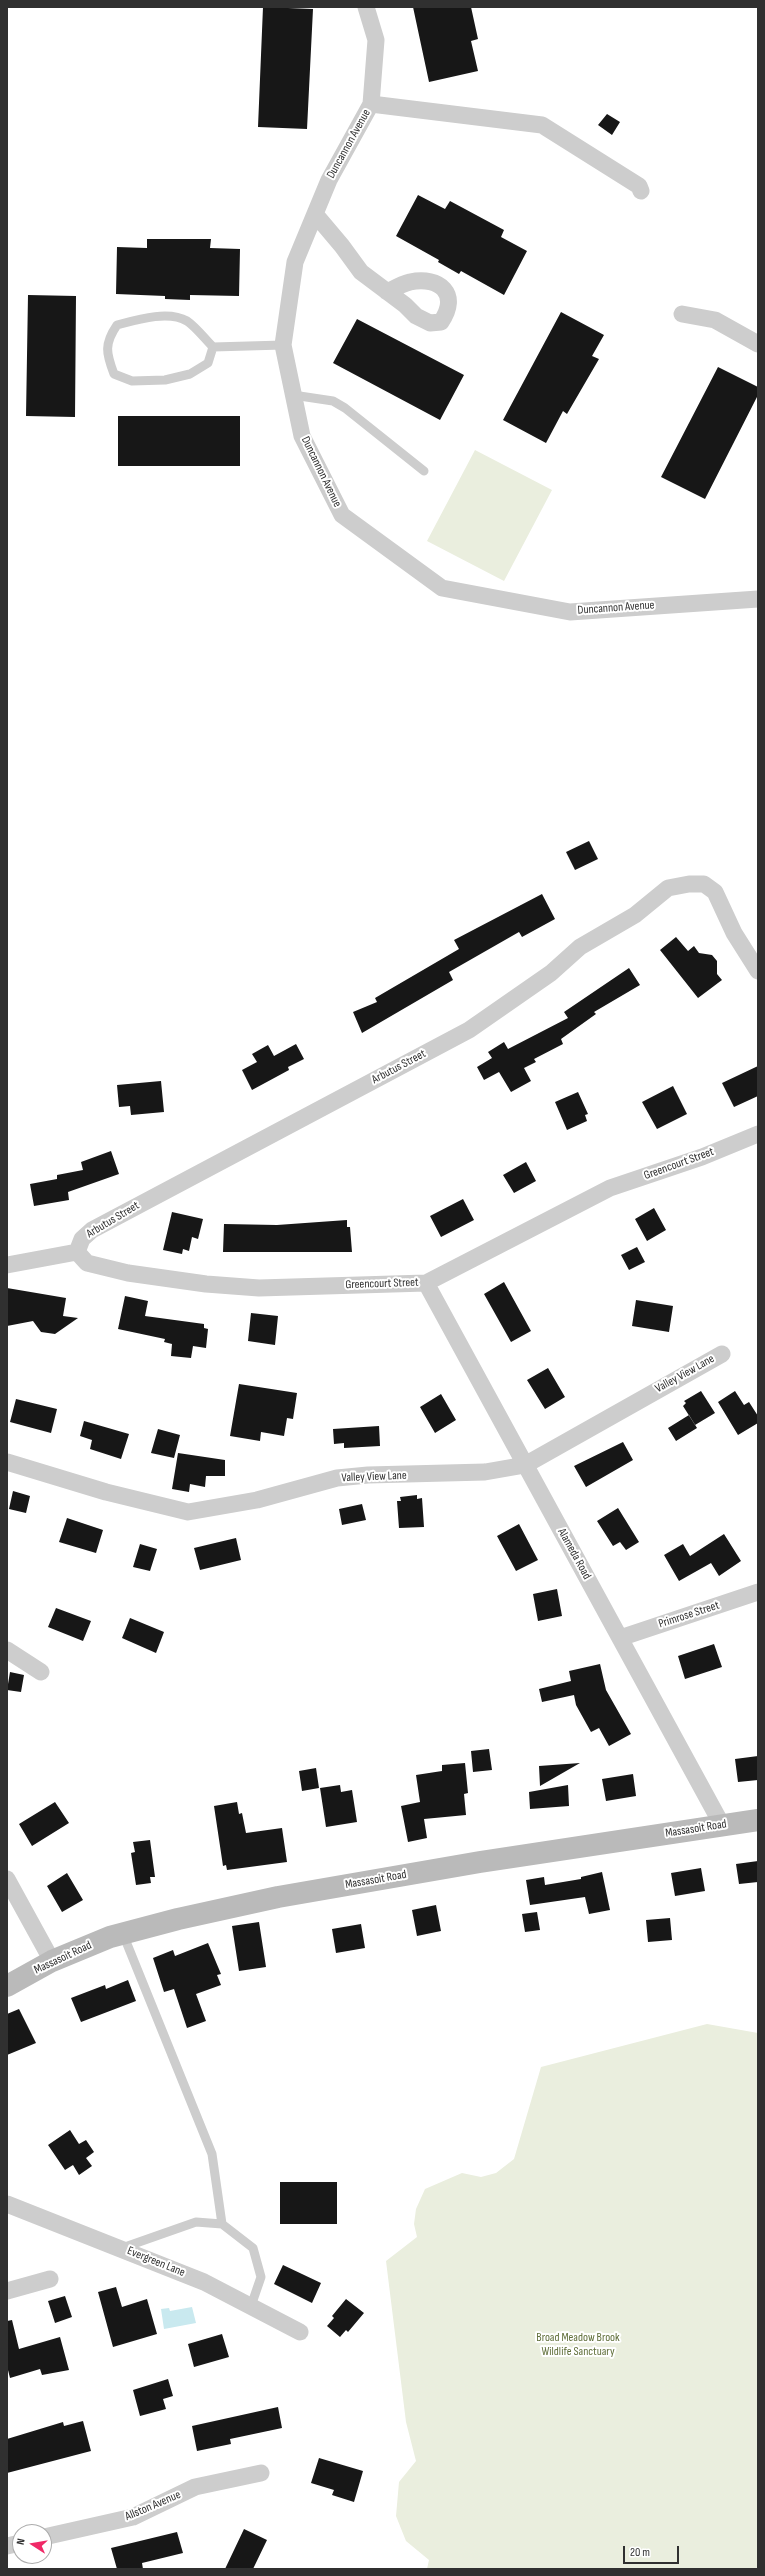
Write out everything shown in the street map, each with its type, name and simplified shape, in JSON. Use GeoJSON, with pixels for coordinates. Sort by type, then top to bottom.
{"type":"FeatureCollection","features":[{"type":"Feature","properties":{"kind":"main road","name":"Massasoit Road"},"geometry":{"type":"LineString","coordinates":[[7,1986],[52,1961],[123,1934],[278,1897],[499,1859],[758,1820]]}},
{"type":"Feature","properties":{"kind":"street","name":"Duncannon Avenue"},"geometry":{"type":"LineString","coordinates":[[366,7],[376,40],[371,104],[329,180],[295,262],[283,345],[302,436],[342,515],[442,588],[570,612],[758,599]]}},
{"type":"Feature","properties":{"kind":"street","name":"Duncannon Avenue"},"geometry":{"type":"LineString","coordinates":[[371,104],[542,125],[639,186],[641,191]]}},
{"type":"Feature","properties":{"kind":"street"},"geometry":{"type":"LineString","coordinates":[[315,214],[342,246],[361,272],[387,292]]}},
{"type":"Feature","properties":{"kind":"street"},"geometry":{"type":"LineString","coordinates":[[682,314],[715,320],[758,344]]}},
{"type":"Feature","properties":{"kind":"street","name":"Arbutus Street"},"geometry":{"type":"LineString","coordinates":[[77,1252],[82,1239],[92,1230],[469,1030],[551,973],[580,947],[635,915],[668,888],[689,884],[704,884],[716,892],[734,933],[758,971]]}},
{"type":"Feature","properties":{"kind":"street","name":"Greencourt Street"},"geometry":{"type":"LineString","coordinates":[[77,1252],[87,1263],[128,1273],[206,1284],[259,1288],[426,1283],[610,1188],[702,1157],[758,1134]]}},
{"type":"Feature","properties":{"kind":"street"},"geometry":{"type":"LineString","coordinates":[[7,1264],[77,1252]]}},
{"type":"Feature","properties":{"kind":"street","name":"Alameda Road"},"geometry":{"type":"LineString","coordinates":[[426,1283],[722,1825]]}},
{"type":"Feature","properties":{"kind":"street","name":"Valley View Lane"},"geometry":{"type":"LineString","coordinates":[[7,1462],[106,1492],[188,1512],[257,1500],[337,1478],[368,1475],[485,1472],[525,1465],[722,1354]]}},
{"type":"Feature","properties":{"kind":"street","name":"Primrose Street"},"geometry":{"type":"LineString","coordinates":[[620,1638],[758,1592]]}},
{"type":"Feature","properties":{"kind":"street"},"geometry":{"type":"LineString","coordinates":[[7,1650],[41,1672]]}},
{"type":"Feature","properties":{"kind":"street"},"geometry":{"type":"LineString","coordinates":[[7,1879],[52,1961]]}},
{"type":"Feature","properties":{"kind":"street","name":"Evergreen Lane"},"geometry":{"type":"LineString","coordinates":[[7,2204],[122,2248],[204,2282],[300,2332]]}},
{"type":"Feature","properties":{"kind":"street"},"geometry":{"type":"LineString","coordinates":[[7,2291],[50,2279]]}},
{"type":"Feature","properties":{"kind":"street","name":"Allston Avenue"},"geometry":{"type":"LineString","coordinates":[[52,2535],[133,2517],[194,2487],[261,2474]]}},
{"type":"Feature","properties":{"kind":"lane"},"geometry":{"type":"LineString","coordinates":[[214,347],[208,363],[190,374],[165,380],[132,381],[114,374],[108,357],[108,338],[117,325],[152,318],[169,318],[186,321],[214,347],[283,345]]}},
{"type":"Feature","properties":{"kind":"lane"},"geometry":{"type":"LineString","coordinates":[[293,395],[333,401],[345,408],[424,471]]}},
{"type":"Feature","properties":{"kind":"lane"},"geometry":{"type":"LineString","coordinates":[[123,1934],[212,2154],[222,2224]]}},
{"type":"Feature","properties":{"kind":"lane"},"geometry":{"type":"LineString","coordinates":[[122,2248],[196,2222],[222,2224],[253,2248],[261,2277],[251,2306]]}},
{"type":"Feature","properties":{"kind":"green space"},"geometry":{"type":"Polygon","coordinates":[[[475,450],[552,490],[504,581],[427,541],[475,450]]]}},
{"type":"Feature","properties":{"kind":"green space","name":"Broad Meadow Brook Wildlife Sanctuary"},"geometry":{"type":"Polygon","coordinates":[[[707,2024],[758,2033],[758,2569],[427,2569],[429,2560],[406,2541],[396,2516],[399,2482],[416,2461],[406,2422],[386,2261],[417,2237],[414,2224],[416,2209],[425,2189],[462,2173],[481,2177],[496,2173],[514,2159],[541,2067],[707,2024]]]}},
{"type":"Feature","properties":{"kind":"water"},"geometry":{"type":"Polygon","coordinates":[[[192,2307],[196,2323],[164,2329],[161,2309],[169,2308],[170,2311],[192,2307]]]}},
{"type":"Feature","properties":{"kind":"building"},"geometry":{"type":"Polygon","coordinates":[[[263,7],[313,9],[307,129],[258,127],[263,7]]]}},
{"type":"Feature","properties":{"kind":"building"},"geometry":{"type":"Polygon","coordinates":[[[413,7],[471,7],[478,39],[471,41],[478,71],[429,82],[413,7]]]}},
{"type":"Feature","properties":{"kind":"building"},"geometry":{"type":"Polygon","coordinates":[[[607,114],[620,122],[612,135],[598,125],[607,114]]]}},
{"type":"Feature","properties":{"kind":"building"},"geometry":{"type":"Polygon","coordinates":[[[418,195],[445,209],[450,201],[504,230],[501,237],[527,251],[504,295],[461,271],[459,274],[438,262],[439,260],[396,236],[418,195]]]}},
{"type":"Feature","properties":{"kind":"building"},"geometry":{"type":"Polygon","coordinates":[[[147,239],[211,239],[210,248],[240,249],[239,296],[190,295],[190,300],[165,299],[165,296],[116,294],[117,247],[147,248],[147,239]]]}},
{"type":"Feature","properties":{"kind":"building"},"geometry":{"type":"Polygon","coordinates":[[[28,295],[76,296],[75,417],[26,416],[28,295]]]}},
{"type":"Feature","properties":{"kind":"building"},"geometry":{"type":"Polygon","coordinates":[[[561,312],[604,335],[592,356],[599,359],[567,414],[563,411],[546,443],[503,420],[561,312]]]}},
{"type":"Feature","properties":{"kind":"building"},"geometry":{"type":"Polygon","coordinates":[[[357,319],[464,375],[440,420],[333,363],[357,319]]]}},
{"type":"Feature","properties":{"kind":"building"},"geometry":{"type":"Polygon","coordinates":[[[718,367],[758,387],[758,395],[705,499],[661,477],[718,367]]]}},
{"type":"Feature","properties":{"kind":"building"},"geometry":{"type":"Polygon","coordinates":[[[118,416],[240,416],[240,466],[118,466],[118,416]]]}},
{"type":"Feature","properties":{"kind":"building"},"geometry":{"type":"Polygon","coordinates":[[[589,841],[598,859],[575,870],[566,852],[589,841]]]}},
{"type":"Feature","properties":{"kind":"building"},"geometry":{"type":"Polygon","coordinates":[[[542,894],[555,919],[522,937],[519,932],[449,972],[453,980],[362,1033],[353,1012],[377,1002],[375,998],[459,949],[454,940],[542,894]]]}},
{"type":"Feature","properties":{"kind":"building"},"geometry":{"type":"Polygon","coordinates":[[[676,937],[688,951],[694,946],[699,953],[712,955],[717,961],[717,974],[722,980],[698,998],[660,950],[676,937]]]}},
{"type":"Feature","properties":{"kind":"building"},"geometry":{"type":"Polygon","coordinates":[[[629,968],[640,985],[594,1012],[596,1014],[561,1039],[563,1044],[534,1059],[536,1062],[524,1068],[531,1081],[511,1092],[499,1072],[484,1080],[477,1067],[492,1058],[488,1052],[504,1042],[508,1049],[568,1018],[564,1012],[629,968]]]}},
{"type":"Feature","properties":{"kind":"building"},"geometry":{"type":"Polygon","coordinates":[[[296,1044],[304,1059],[288,1067],[289,1070],[252,1090],[242,1070],[257,1062],[252,1054],[268,1045],[274,1056],[296,1044]]]}},
{"type":"Feature","properties":{"kind":"building"},"geometry":{"type":"Polygon","coordinates":[[[758,1066],[758,1096],[734,1107],[722,1083],[758,1066]]]}},
{"type":"Feature","properties":{"kind":"building"},"geometry":{"type":"Polygon","coordinates":[[[161,1081],[164,1112],[131,1115],[130,1106],[119,1107],[117,1085],[161,1081]]]}},
{"type":"Feature","properties":{"kind":"building"},"geometry":{"type":"Polygon","coordinates":[[[673,1086],[687,1114],[657,1129],[642,1102],[673,1086]]]}},
{"type":"Feature","properties":{"kind":"building"},"geometry":{"type":"Polygon","coordinates":[[[578,1092],[588,1114],[585,1115],[587,1121],[567,1130],[555,1102],[578,1092]]]}},
{"type":"Feature","properties":{"kind":"building"},"geometry":{"type":"Polygon","coordinates":[[[111,1151],[119,1174],[68,1192],[69,1200],[34,1206],[30,1184],[57,1179],[57,1175],[83,1170],[81,1162],[111,1151]]]}},
{"type":"Feature","properties":{"kind":"building"},"geometry":{"type":"Polygon","coordinates":[[[526,1162],[536,1181],[514,1193],[503,1175],[526,1162]]]}},
{"type":"Feature","properties":{"kind":"building"},"geometry":{"type":"Polygon","coordinates":[[[463,1199],[474,1220],[441,1237],[430,1216],[463,1199]]]}},
{"type":"Feature","properties":{"kind":"building"},"geometry":{"type":"Polygon","coordinates":[[[654,1208],[666,1230],[647,1241],[635,1219],[654,1208]]]}},
{"type":"Feature","properties":{"kind":"building"},"geometry":{"type":"Polygon","coordinates":[[[172,1212],[203,1219],[198,1239],[192,1237],[189,1251],[183,1249],[182,1254],[163,1250],[172,1212]]]}},
{"type":"Feature","properties":{"kind":"building"},"geometry":{"type":"Polygon","coordinates":[[[347,1220],[347,1227],[350,1227],[352,1252],[223,1252],[224,1224],[277,1225],[347,1220]]]}},
{"type":"Feature","properties":{"kind":"building"},"geometry":{"type":"Polygon","coordinates":[[[637,1247],[645,1262],[629,1270],[621,1255],[637,1247]]]}},
{"type":"Feature","properties":{"kind":"building"},"geometry":{"type":"Polygon","coordinates":[[[504,1282],[531,1331],[511,1342],[484,1294],[504,1282]]]}},
{"type":"Feature","properties":{"kind":"building"},"geometry":{"type":"Polygon","coordinates":[[[7,1288],[66,1298],[63,1316],[78,1318],[55,1334],[41,1332],[33,1321],[7,1326],[7,1288]]]}},
{"type":"Feature","properties":{"kind":"building"},"geometry":{"type":"Polygon","coordinates":[[[125,1296],[148,1301],[145,1316],[204,1324],[204,1328],[208,1329],[206,1348],[193,1346],[191,1358],[171,1356],[172,1344],[164,1342],[165,1339],[118,1329],[125,1296]]]}},
{"type":"Feature","properties":{"kind":"building"},"geometry":{"type":"Polygon","coordinates":[[[636,1300],[673,1306],[669,1332],[632,1326],[636,1300]]]}},
{"type":"Feature","properties":{"kind":"building"},"geometry":{"type":"Polygon","coordinates":[[[251,1313],[278,1316],[275,1345],[248,1341],[251,1313]]]}},
{"type":"Feature","properties":{"kind":"building"},"geometry":{"type":"Polygon","coordinates":[[[548,1368],[565,1397],[545,1409],[527,1380],[548,1368]]]}},
{"type":"Feature","properties":{"kind":"building"},"geometry":{"type":"Polygon","coordinates":[[[239,1384],[297,1393],[293,1419],[287,1418],[284,1436],[261,1432],[260,1441],[230,1436],[239,1384]]]}},
{"type":"Feature","properties":{"kind":"building"},"geometry":{"type":"Polygon","coordinates":[[[701,1391],[715,1413],[695,1425],[683,1406],[686,1403],[684,1401],[701,1391]]]}},
{"type":"Feature","properties":{"kind":"building"},"geometry":{"type":"Polygon","coordinates":[[[735,1391],[744,1405],[749,1402],[758,1416],[758,1423],[738,1435],[718,1402],[735,1391]]]}},
{"type":"Feature","properties":{"kind":"building"},"geometry":{"type":"Polygon","coordinates":[[[441,1394],[456,1420],[435,1433],[420,1407],[441,1394]]]}},
{"type":"Feature","properties":{"kind":"building"},"geometry":{"type":"Polygon","coordinates":[[[16,1399],[57,1409],[51,1433],[10,1422],[16,1399]]]}},
{"type":"Feature","properties":{"kind":"building"},"geometry":{"type":"Polygon","coordinates":[[[689,1415],[697,1428],[676,1441],[668,1428],[689,1415]]]}},
{"type":"Feature","properties":{"kind":"building"},"geometry":{"type":"Polygon","coordinates":[[[84,1421],[129,1434],[121,1459],[90,1449],[92,1440],[80,1436],[84,1421]]]}},
{"type":"Feature","properties":{"kind":"building"},"geometry":{"type":"Polygon","coordinates":[[[379,1426],[380,1446],[344,1448],[344,1443],[334,1444],[333,1429],[379,1426]]]}},
{"type":"Feature","properties":{"kind":"building"},"geometry":{"type":"Polygon","coordinates":[[[158,1429],[180,1435],[174,1458],[151,1453],[158,1429]]]}},
{"type":"Feature","properties":{"kind":"building"},"geometry":{"type":"Polygon","coordinates":[[[623,1442],[633,1460],[586,1487],[574,1466],[623,1442]]]}},
{"type":"Feature","properties":{"kind":"building"},"geometry":{"type":"Polygon","coordinates":[[[178,1453],[225,1460],[225,1476],[206,1476],[205,1487],[190,1484],[189,1492],[172,1489],[178,1453]]]}},
{"type":"Feature","properties":{"kind":"building"},"geometry":{"type":"Polygon","coordinates":[[[13,1491],[30,1496],[26,1513],[9,1509],[13,1491]]]}},
{"type":"Feature","properties":{"kind":"building"},"geometry":{"type":"Polygon","coordinates":[[[417,1495],[417,1499],[422,1498],[424,1527],[399,1528],[397,1501],[401,1501],[400,1497],[417,1495]]]}},
{"type":"Feature","properties":{"kind":"building"},"geometry":{"type":"Polygon","coordinates":[[[362,1504],[366,1520],[342,1525],[339,1509],[362,1504]]]}},
{"type":"Feature","properties":{"kind":"building"},"geometry":{"type":"Polygon","coordinates":[[[618,1508],[639,1542],[626,1550],[620,1542],[613,1546],[597,1521],[618,1508]]]}},
{"type":"Feature","properties":{"kind":"building"},"geometry":{"type":"Polygon","coordinates":[[[67,1518],[103,1530],[96,1553],[59,1542],[67,1518]]]}},
{"type":"Feature","properties":{"kind":"building"},"geometry":{"type":"Polygon","coordinates":[[[519,1524],[538,1560],[516,1571],[497,1536],[519,1524]]]}},
{"type":"Feature","properties":{"kind":"building"},"geometry":{"type":"Polygon","coordinates":[[[724,1534],[741,1561],[719,1576],[711,1563],[679,1581],[664,1555],[683,1544],[690,1556],[724,1534]]]}},
{"type":"Feature","properties":{"kind":"building"},"geometry":{"type":"Polygon","coordinates":[[[236,1538],[241,1560],[200,1570],[194,1548],[236,1538]]]}},
{"type":"Feature","properties":{"kind":"building"},"geometry":{"type":"Polygon","coordinates":[[[140,1544],[157,1549],[150,1571],[133,1567],[140,1544]]]}},
{"type":"Feature","properties":{"kind":"building"},"geometry":{"type":"Polygon","coordinates":[[[557,1589],[562,1616],[538,1621],[533,1594],[557,1589]]]}},
{"type":"Feature","properties":{"kind":"building"},"geometry":{"type":"Polygon","coordinates":[[[56,1608],[91,1621],[83,1641],[48,1627],[56,1608]]]}},
{"type":"Feature","properties":{"kind":"building"},"geometry":{"type":"Polygon","coordinates":[[[130,1618],[164,1632],[156,1653],[122,1638],[130,1618]]]}},
{"type":"Feature","properties":{"kind":"building"},"geometry":{"type":"Polygon","coordinates":[[[714,1644],[722,1667],[685,1679],[678,1656],[714,1644]]]}},
{"type":"Feature","properties":{"kind":"building"},"geometry":{"type":"Polygon","coordinates":[[[600,1664],[606,1690],[631,1734],[609,1746],[599,1728],[591,1732],[576,1705],[574,1695],[542,1702],[539,1689],[571,1681],[569,1671],[600,1664]]]}},
{"type":"Feature","properties":{"kind":"building"},"geometry":{"type":"Polygon","coordinates":[[[10,1672],[24,1675],[21,1692],[7,1690],[10,1672]]]}},
{"type":"Feature","properties":{"kind":"building"},"geometry":{"type":"Polygon","coordinates":[[[489,1749],[492,1770],[473,1772],[471,1751],[489,1749]]]}},
{"type":"Feature","properties":{"kind":"building"},"geometry":{"type":"Polygon","coordinates":[[[758,1756],[758,1780],[738,1782],[735,1759],[758,1756]]]}},
{"type":"Feature","properties":{"kind":"building"},"geometry":{"type":"Polygon","coordinates":[[[465,1763],[468,1793],[464,1794],[466,1815],[424,1819],[427,1838],[408,1842],[401,1806],[420,1802],[416,1775],[442,1771],[442,1765],[465,1763]]]}},
{"type":"Feature","properties":{"kind":"building"},"geometry":{"type":"Polygon","coordinates":[[[580,1763],[540,1786],[539,1766],[580,1763]]]}},
{"type":"Feature","properties":{"kind":"building"},"geometry":{"type":"Polygon","coordinates":[[[316,1768],[319,1788],[302,1791],[299,1771],[316,1768]]]}},
{"type":"Feature","properties":{"kind":"building"},"geometry":{"type":"Polygon","coordinates":[[[633,1774],[636,1796],[606,1801],[602,1779],[633,1774]]]}},
{"type":"Feature","properties":{"kind":"building"},"geometry":{"type":"Polygon","coordinates":[[[340,1785],[341,1792],[352,1790],[357,1822],[326,1827],[320,1788],[340,1785]]]}},
{"type":"Feature","properties":{"kind":"building"},"geometry":{"type":"Polygon","coordinates":[[[568,1785],[569,1806],[530,1809],[529,1792],[568,1785]]]}},
{"type":"Feature","properties":{"kind":"building"},"geometry":{"type":"Polygon","coordinates":[[[55,1802],[69,1823],[32,1846],[19,1824],[55,1802]]]}},
{"type":"Feature","properties":{"kind":"building"},"geometry":{"type":"Polygon","coordinates":[[[237,1802],[239,1814],[242,1813],[246,1833],[282,1828],[287,1862],[227,1870],[226,1865],[223,1866],[214,1806],[237,1802]]]}},
{"type":"Feature","properties":{"kind":"building"},"geometry":{"type":"Polygon","coordinates":[[[150,1840],[155,1877],[150,1877],[151,1883],[136,1885],[131,1853],[135,1852],[133,1842],[150,1840]]]}},
{"type":"Feature","properties":{"kind":"building"},"geometry":{"type":"Polygon","coordinates":[[[758,1861],[758,1882],[739,1884],[736,1864],[758,1861]]]}},
{"type":"Feature","properties":{"kind":"building"},"geometry":{"type":"Polygon","coordinates":[[[701,1868],[705,1891],[675,1896],[671,1873],[701,1868]]]}},
{"type":"Feature","properties":{"kind":"building"},"geometry":{"type":"Polygon","coordinates":[[[602,1872],[610,1910],[589,1914],[585,1897],[530,1905],[526,1880],[544,1877],[545,1885],[581,1879],[581,1877],[602,1872]]]}},
{"type":"Feature","properties":{"kind":"building"},"geometry":{"type":"Polygon","coordinates":[[[67,1873],[83,1900],[62,1912],[47,1886],[67,1873]]]}},
{"type":"Feature","properties":{"kind":"building"},"geometry":{"type":"Polygon","coordinates":[[[436,1905],[441,1931],[417,1936],[412,1910],[436,1905]]]}},
{"type":"Feature","properties":{"kind":"building"},"geometry":{"type":"Polygon","coordinates":[[[537,1912],[540,1930],[525,1932],[522,1914],[537,1912]]]}},
{"type":"Feature","properties":{"kind":"building"},"geometry":{"type":"Polygon","coordinates":[[[670,1918],[672,1940],[648,1942],[646,1920],[670,1918]]]}},
{"type":"Feature","properties":{"kind":"building"},"geometry":{"type":"Polygon","coordinates":[[[259,1922],[266,1967],[239,1971],[232,1926],[259,1922]]]}},
{"type":"Feature","properties":{"kind":"building"},"geometry":{"type":"Polygon","coordinates":[[[361,1924],[365,1948],[336,1953],[332,1929],[361,1924]]]}},
{"type":"Feature","properties":{"kind":"building"},"geometry":{"type":"Polygon","coordinates":[[[208,1943],[221,1974],[217,1975],[221,1985],[196,1994],[206,2021],[187,2028],[174,1989],[164,1992],[153,1958],[173,1950],[175,1956],[208,1943]]]}},
{"type":"Feature","properties":{"kind":"building"},"geometry":{"type":"Polygon","coordinates":[[[128,1980],[136,2001],[81,2022],[71,1998],[105,1985],[106,1989],[128,1980]]]}},
{"type":"Feature","properties":{"kind":"building"},"geometry":{"type":"Polygon","coordinates":[[[19,2009],[36,2043],[7,2055],[7,2014],[19,2009]]]}},
{"type":"Feature","properties":{"kind":"building"},"geometry":{"type":"Polygon","coordinates":[[[70,2130],[79,2144],[86,2140],[94,2152],[86,2158],[92,2166],[79,2175],[73,2165],[65,2170],[48,2145],[70,2130]]]}},
{"type":"Feature","properties":{"kind":"building"},"geometry":{"type":"Polygon","coordinates":[[[280,2182],[337,2182],[337,2224],[280,2224],[280,2182]]]}},
{"type":"Feature","properties":{"kind":"building"},"geometry":{"type":"Polygon","coordinates":[[[283,2265],[321,2283],[312,2303],[274,2284],[283,2265]]]}},
{"type":"Feature","properties":{"kind":"building"},"geometry":{"type":"Polygon","coordinates":[[[116,2287],[122,2307],[147,2299],[157,2334],[113,2347],[98,2292],[116,2287]]]}},
{"type":"Feature","properties":{"kind":"building"},"geometry":{"type":"Polygon","coordinates":[[[65,2296],[72,2317],[55,2323],[48,2301],[65,2296]]]}},
{"type":"Feature","properties":{"kind":"building"},"geometry":{"type":"Polygon","coordinates":[[[346,2299],[364,2313],[348,2332],[346,2330],[340,2337],[327,2326],[334,2318],[332,2316],[346,2299]]]}},
{"type":"Feature","properties":{"kind":"building"},"geometry":{"type":"Polygon","coordinates":[[[12,2320],[19,2349],[60,2337],[69,2370],[42,2375],[40,2369],[10,2378],[7,2366],[7,2321],[12,2320]]]}},
{"type":"Feature","properties":{"kind":"building"},"geometry":{"type":"Polygon","coordinates":[[[222,2334],[229,2357],[194,2367],[188,2344],[222,2334]]]}},
{"type":"Feature","properties":{"kind":"building"},"geometry":{"type":"Polygon","coordinates":[[[168,2379],[173,2396],[163,2399],[166,2409],[140,2416],[133,2390],[168,2379]]]}},
{"type":"Feature","properties":{"kind":"building"},"geometry":{"type":"Polygon","coordinates":[[[278,2407],[282,2428],[230,2439],[231,2444],[197,2451],[192,2426],[278,2407]]]}},
{"type":"Feature","properties":{"kind":"building"},"geometry":{"type":"Polygon","coordinates":[[[83,2421],[91,2451],[7,2473],[7,2439],[63,2422],[64,2426],[83,2421]]]}},
{"type":"Feature","properties":{"kind":"building"},"geometry":{"type":"Polygon","coordinates":[[[319,2458],[363,2471],[354,2502],[332,2495],[334,2490],[311,2483],[319,2458]]]}},
{"type":"Feature","properties":{"kind":"building"},"geometry":{"type":"Polygon","coordinates":[[[244,2529],[267,2540],[253,2569],[225,2569],[244,2529]]]}},
{"type":"Feature","properties":{"kind":"building"},"geometry":{"type":"Polygon","coordinates":[[[177,2532],[183,2553],[142,2563],[143,2569],[117,2569],[111,2548],[177,2532]]]}}]}
